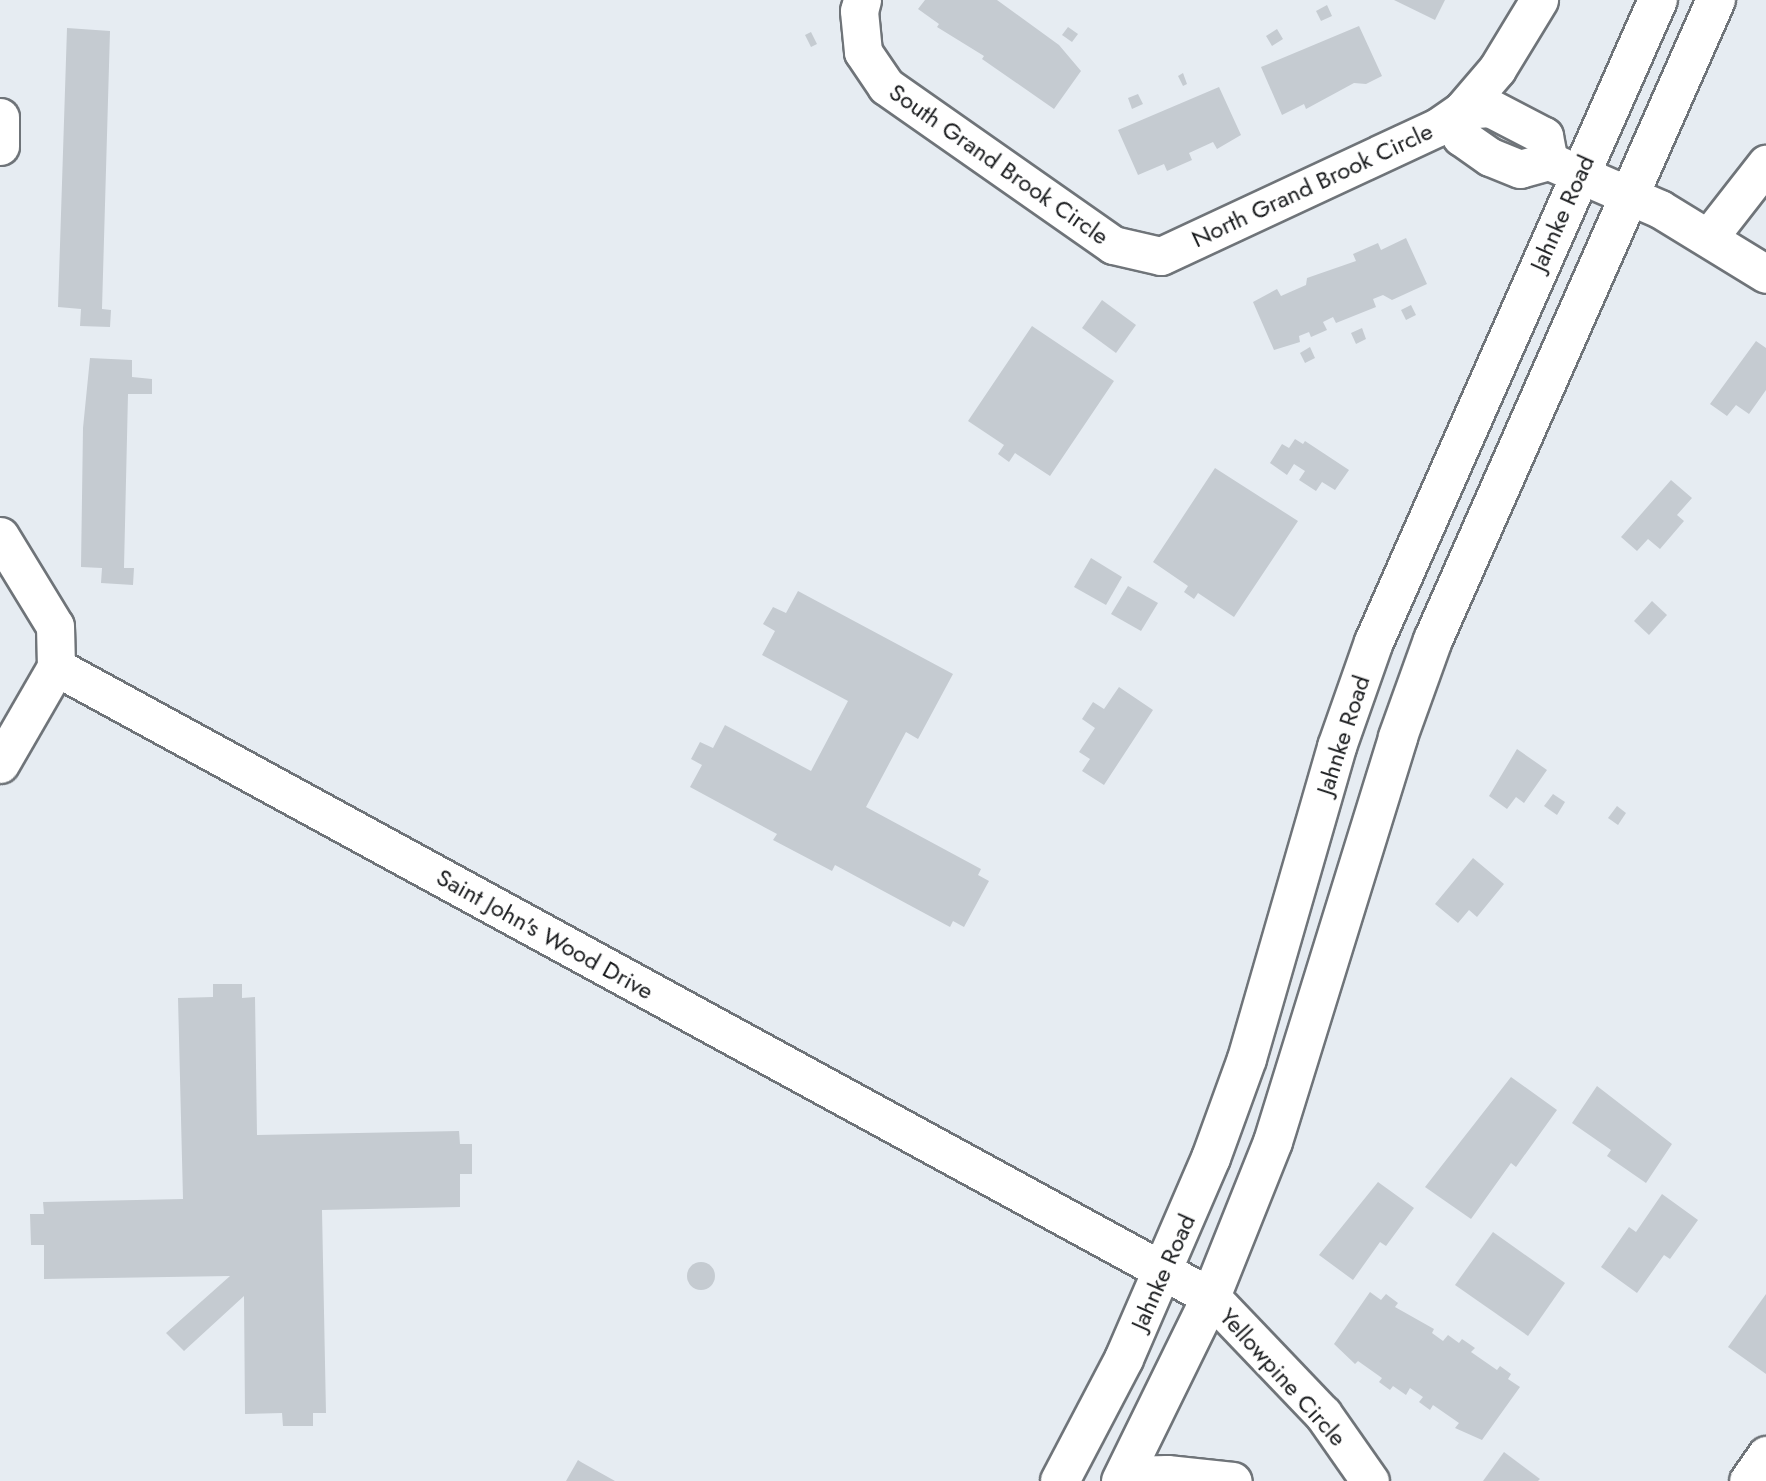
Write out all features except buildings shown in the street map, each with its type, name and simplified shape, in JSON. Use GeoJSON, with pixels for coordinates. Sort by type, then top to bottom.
{"type":"FeatureCollection","features":[{"type":"Feature","properties":{"kind":"main road","name":"Jahnke Road"},"geometry":{"type":"LineString","coordinates":[[1060,1481],[1165,1269],[1247,1059],[1337,747],[1374,642],[1564,168],[1658,0]]}},
{"type":"Feature","properties":{"kind":"main road"},"geometry":{"type":"LineString","coordinates":[[1122,1478],[1211,1297],[1306,1045],[1414,688],[1716,0]]}},
{"type":"Feature","properties":{"kind":"street","name":"South Grand Brook Circle"},"geometry":{"type":"LineString","coordinates":[[862,0],[859,10],[863,52],[886,86],[1114,245],[1161,256]]}},
{"type":"Feature","properties":{"kind":"street","name":"North Grand Brook Circle"},"geometry":{"type":"LineString","coordinates":[[1161,256],[1419,138],[1462,110],[1497,69],[1539,0]]}},
{"type":"Feature","properties":{"kind":"street","name":"North Grand Brook Circle"},"geometry":{"type":"LineString","coordinates":[[1462,110],[1461,137],[1490,157],[1520,169],[1564,168]]}},
{"type":"Feature","properties":{"kind":"street"},"geometry":{"type":"LineString","coordinates":[[0,117],[0,146]]}},
{"type":"Feature","properties":{"kind":"street"},"geometry":{"type":"LineString","coordinates":[[1709,237],[1766,164]]}},
{"type":"Feature","properties":{"kind":"street"},"geometry":{"type":"LineString","coordinates":[[1564,168],[1630,197],[1709,237],[1766,274]]}},
{"type":"Feature","properties":{"kind":"street"},"geometry":{"type":"LineString","coordinates":[[0,536],[55,626],[56,667],[0,764]]}},
{"type":"Feature","properties":{"kind":"street","name":"Saint John's Wood Drive"},"geometry":{"type":"LineString","coordinates":[[56,667],[1165,1269]]}},
{"type":"Feature","properties":{"kind":"street","name":"Yellowpine Circle"},"geometry":{"type":"LineString","coordinates":[[1165,1269],[1211,1297],[1323,1414],[1365,1476]]}},
{"type":"Feature","properties":{"kind":"street"},"geometry":{"type":"LineString","coordinates":[[1748,1481],[1766,1455]]}},
{"type":"Feature","properties":{"kind":"street"},"geometry":{"type":"LineString","coordinates":[[1122,1478],[1167,1474],[1233,1481]]}}]}
